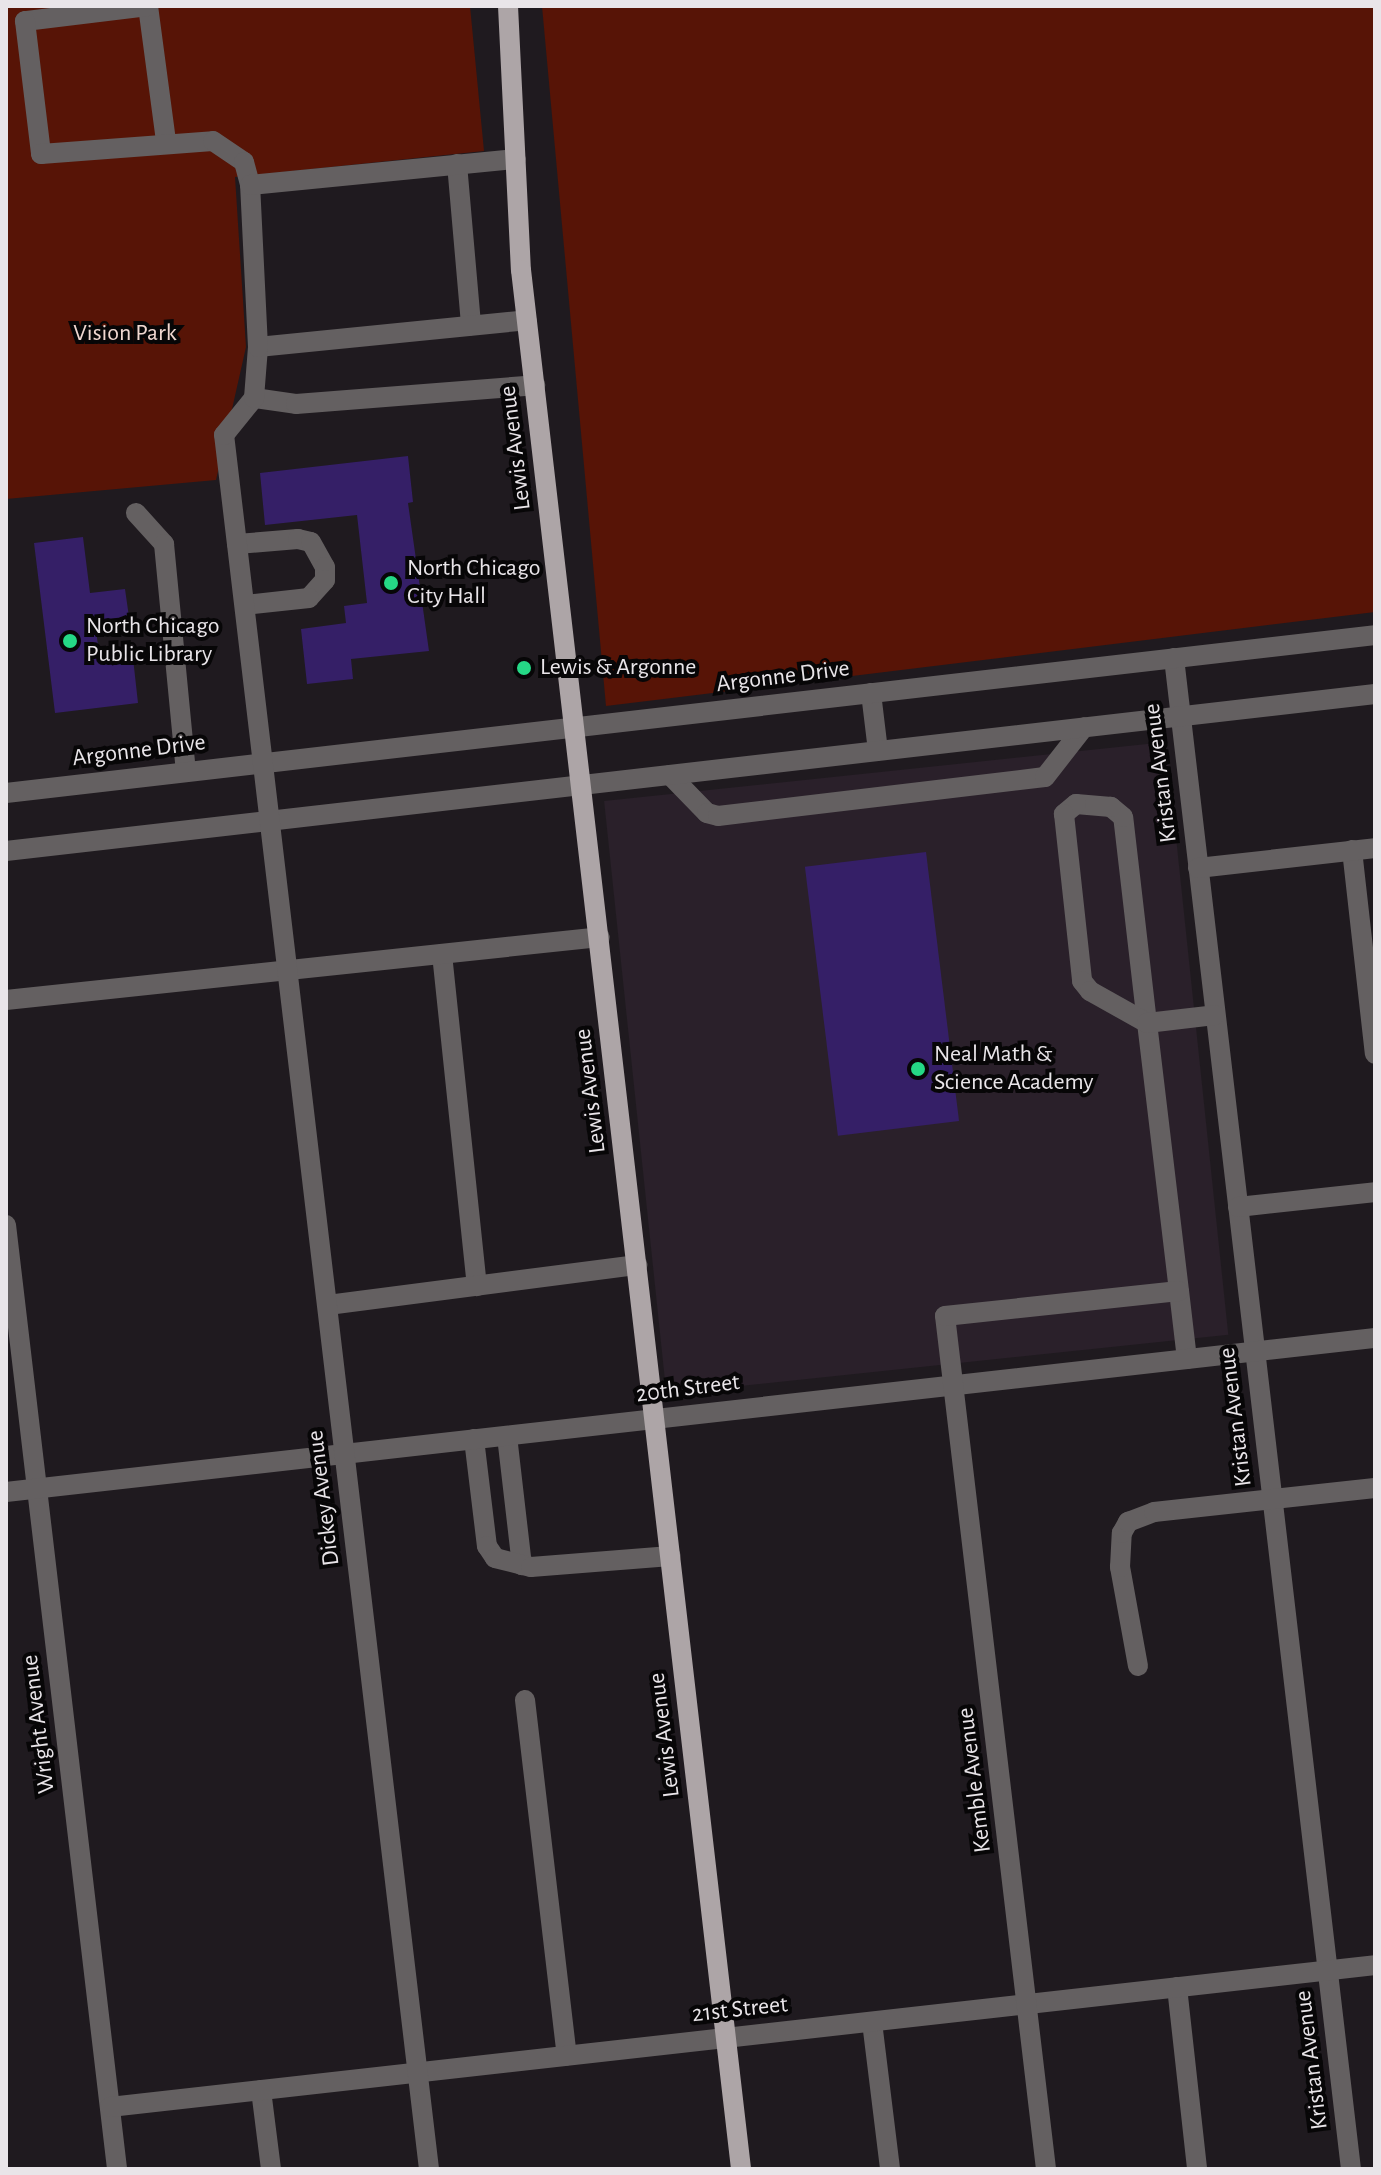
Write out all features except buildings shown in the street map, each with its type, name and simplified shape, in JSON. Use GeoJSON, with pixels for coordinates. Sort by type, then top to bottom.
{"type":"FeatureCollection","features":[{"type":"Feature","properties":{"kind":"main road","name":"Lewis Avenue"},"geometry":{"type":"LineString","coordinates":[[508,6],[527,320],[741,2169]]}},
{"type":"Feature","properties":{"kind":"street"},"geometry":{"type":"LineString","coordinates":[[166,141],[148,6],[25,21],[41,154],[166,141],[213,141],[230,149],[244,162],[250,185],[258,347],[254,398],[296,404],[535,385]]}},
{"type":"Feature","properties":{"kind":"street"},"geometry":{"type":"LineString","coordinates":[[250,185],[516,159]]}},
{"type":"Feature","properties":{"kind":"street"},"geometry":{"type":"LineString","coordinates":[[457,164],[471,325]]}},
{"type":"Feature","properties":{"kind":"street"},"geometry":{"type":"LineString","coordinates":[[258,347],[527,320]]}},
{"type":"Feature","properties":{"kind":"street","name":"Dickey Avenue"},"geometry":{"type":"LineString","coordinates":[[254,398],[224,435],[429,2169]]}},
{"type":"Feature","properties":{"kind":"street"},"geometry":{"type":"LineString","coordinates":[[136,513],[164,544],[186,772]]}},
{"type":"Feature","properties":{"kind":"street"},"geometry":{"type":"LineString","coordinates":[[237,544],[298,539],[311,542],[325,567],[325,580],[309,598],[245,605]]}},
{"type":"Feature","properties":{"kind":"street","name":"Argonne Drive"},"geometry":{"type":"LineString","coordinates":[[6,793],[1375,635]]}},
{"type":"Feature","properties":{"kind":"street","name":"Kristan Avenue"},"geometry":{"type":"LineString","coordinates":[[1174,658],[1351,2169]]}},
{"type":"Feature","properties":{"kind":"street"},"geometry":{"type":"LineString","coordinates":[[871,693],[878,751]]}},
{"type":"Feature","properties":{"kind":"street"},"geometry":{"type":"LineString","coordinates":[[6,851],[1375,694]]}},
{"type":"Feature","properties":{"kind":"street"},"geometry":{"type":"LineString","coordinates":[[670,775],[707,813],[718,816],[1045,777],[1084,727]]}},
{"type":"Feature","properties":{"kind":"street"},"geometry":{"type":"LineString","coordinates":[[1187,1359],[1147,1023],[1123,817],[1111,807],[1076,804],[1064,814],[1082,981],[1090,991],[1147,1023],[1215,1015]]}},
{"type":"Feature","properties":{"kind":"street"},"geometry":{"type":"LineString","coordinates":[[1198,868],[1375,848]]}},
{"type":"Feature","properties":{"kind":"street"},"geometry":{"type":"LineString","coordinates":[[1352,850],[1375,1054]]}},
{"type":"Feature","properties":{"kind":"street"},"geometry":{"type":"LineString","coordinates":[[6,1000],[600,937]]}},
{"type":"Feature","properties":{"kind":"street"},"geometry":{"type":"LineString","coordinates":[[442,954],[477,1286]]}},
{"type":"Feature","properties":{"kind":"street"},"geometry":{"type":"LineString","coordinates":[[1238,1207],[1375,1192]]}},
{"type":"Feature","properties":{"kind":"street","name":"Wright Avenue"},"geometry":{"type":"LineString","coordinates":[[6,1225],[117,2169]]}},
{"type":"Feature","properties":{"kind":"street"},"geometry":{"type":"LineString","coordinates":[[328,1305],[637,1265]]}},
{"type":"Feature","properties":{"kind":"street","name":"Kemble Avenue"},"geometry":{"type":"LineString","coordinates":[[1046,2169],[956,1385],[945,1316],[1179,1291]]}},
{"type":"Feature","properties":{"kind":"street","name":"20th Street"},"geometry":{"type":"LineString","coordinates":[[6,1492],[1375,1338]]}},
{"type":"Feature","properties":{"kind":"street"},"geometry":{"type":"LineString","coordinates":[[507,1436],[522,1565]]}},
{"type":"Feature","properties":{"kind":"street"},"geometry":{"type":"LineString","coordinates":[[474,1439],[487,1546],[495,1558],[522,1565],[599,1564],[671,1556]]}},
{"type":"Feature","properties":{"kind":"street"},"geometry":{"type":"LineString","coordinates":[[1138,1666],[1120,1567],[1122,1533],[1128,1522],[1154,1512],[1375,1488]]}},
{"type":"Feature","properties":{"kind":"street"},"geometry":{"type":"LineString","coordinates":[[525,1700],[567,2056]]}},
{"type":"Feature","properties":{"kind":"street","name":"21st Street"},"geometry":{"type":"LineString","coordinates":[[110,2107],[1375,1965]]}},
{"type":"Feature","properties":{"kind":"street"},"geometry":{"type":"LineString","coordinates":[[1177,1987],[1197,2169]]}},
{"type":"Feature","properties":{"kind":"street"},"geometry":{"type":"LineString","coordinates":[[872,2022],[890,2169]]}},
{"type":"Feature","properties":{"kind":"street"},"geometry":{"type":"LineString","coordinates":[[261,2090],[271,2169]]}},
{"type":"Feature","properties":{"kind":"shaded area","name":"Neal Math & Science Academy"},"geometry":{"type":"Polygon","coordinates":[[[1166,742],[1228,1335],[666,1394],[604,801],[1166,742]]]}},
{"type":"Feature","properties":{"kind":"green space","name":"Vision Park"},"geometry":{"type":"Polygon","coordinates":[[[6,6],[470,6],[484,151],[235,177],[246,347],[216,480],[6,499],[6,6]]]}},
{"type":"Feature","properties":{"kind":"green space"},"geometry":{"type":"Polygon","coordinates":[[[542,6],[1375,6],[1375,612],[606,706],[542,6]]]}},
{"type":"Feature","properties":{"kind":"place","name":"North Chicago City Hall"},"geometry":{"type":"Point","coordinates":[391,583]}},
{"type":"Feature","properties":{"kind":"place","name":"North Chicago Public Library"},"geometry":{"type":"Point","coordinates":[70,641]}},
{"type":"Feature","properties":{"kind":"place","name":"Lewis & Argonne"},"geometry":{"type":"Point","coordinates":[524,668]}},
{"type":"Feature","properties":{"kind":"place","name":"Neal Math & Science Academy"},"geometry":{"type":"Point","coordinates":[918,1069]}}]}
